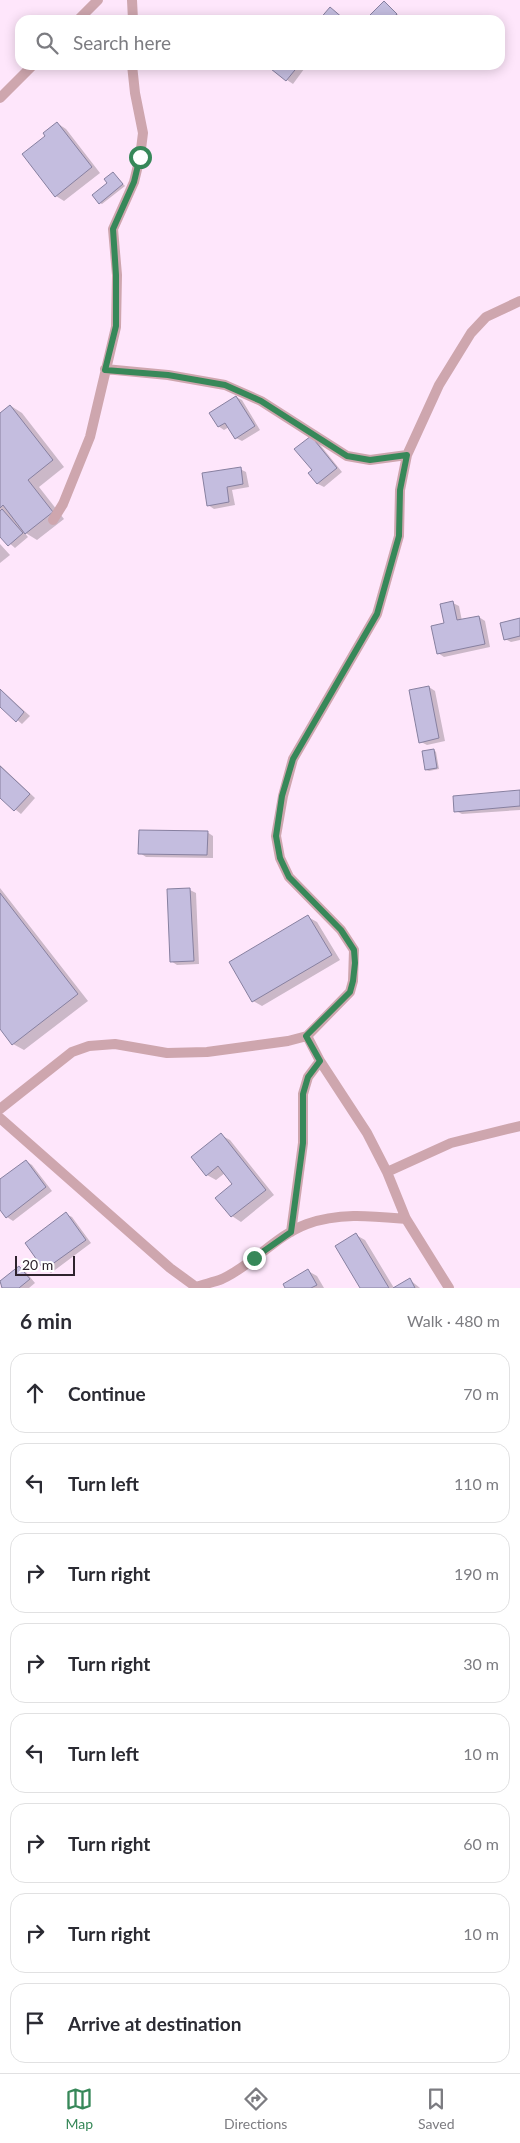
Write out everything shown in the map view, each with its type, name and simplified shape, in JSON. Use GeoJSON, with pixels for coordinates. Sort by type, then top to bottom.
{"type":"FeatureCollection","features":[{"type":"Feature","properties":{"kind":"lane"},"geometry":{"type":"LineString","coordinates":[[83,15],[98,0]]}},
{"type":"Feature","properties":{"kind":"lane"},"geometry":{"type":"LineString","coordinates":[[132,0],[133,15]]}},
{"type":"Feature","properties":{"kind":"lane"},"geometry":{"type":"LineString","coordinates":[[0,98],[28,70]]}},
{"type":"Feature","properties":{"kind":"lane"},"geometry":{"type":"LineString","coordinates":[[53,520],[63,504],[90,436],[116,326],[116,275],[113,229],[134,182],[144,133],[134,93],[132,70]]}},
{"type":"Feature","properties":{"kind":"lane"},"geometry":{"type":"LineString","coordinates":[[0,1109],[72,1052],[89,1046],[115,1044],[167,1053],[207,1052],[288,1042],[306,1036],[350,992],[355,963],[354,950],[341,930],[289,877],[280,858],[276,836],[282,796],[293,759],[377,614],[399,536],[400,490],[407,455],[439,385],[471,333],[486,317],[520,302]]}},
{"type":"Feature","properties":{"kind":"lane"},"geometry":{"type":"LineString","coordinates":[[105,370],[168,375],[225,385],[261,401],[347,456],[370,460],[407,455]]}},
{"type":"Feature","properties":{"kind":"lane"},"geometry":{"type":"LineString","coordinates":[[306,1036],[367,1133],[387,1172],[406,1219],[449,1288]]}},
{"type":"Feature","properties":{"kind":"lane"},"geometry":{"type":"LineString","coordinates":[[291,1232],[303,1143],[303,1094],[308,1077],[320,1061]]}},
{"type":"Feature","properties":{"kind":"lane"},"geometry":{"type":"LineString","coordinates":[[0,1118],[170,1268],[197,1288],[223,1278],[306,1224],[324,1219],[360,1215],[406,1219]]}},
{"type":"Feature","properties":{"kind":"lane"},"geometry":{"type":"LineString","coordinates":[[387,1172],[451,1143],[520,1126]]}},
{"type":"Feature","properties":{"kind":"building"},"geometry":{"type":"Polygon","coordinates":[[[384,1],[397,14],[396,15],[370,15],[384,1]]]}},
{"type":"Feature","properties":{"kind":"building"},"geometry":{"type":"Polygon","coordinates":[[[330,7],[339,15],[323,15],[330,7]]]}},
{"type":"Feature","properties":{"kind":"building"},"geometry":{"type":"Polygon","coordinates":[[[272,70],[295,70],[286,81],[272,70]]]}},
{"type":"Feature","properties":{"kind":"building"},"geometry":{"type":"Polygon","coordinates":[[[57,122],[92,167],[55,197],[22,154],[45,136],[43,133],[57,122]]]}},
{"type":"Feature","properties":{"kind":"building"},"geometry":{"type":"Polygon","coordinates":[[[113,172],[123,184],[99,204],[92,195],[107,183],[104,179],[113,172]]]}},
{"type":"Feature","properties":{"kind":"building"},"geometry":{"type":"Polygon","coordinates":[[[236,396],[255,426],[235,439],[225,423],[218,427],[209,413],[236,396]]]}},
{"type":"Feature","properties":{"kind":"building"},"geometry":{"type":"Polygon","coordinates":[[[10,405],[53,460],[28,480],[53,512],[25,534],[3,505],[0,508],[0,413],[10,405]]]}},
{"type":"Feature","properties":{"kind":"building"},"geometry":{"type":"Polygon","coordinates":[[[311,436],[337,468],[317,484],[308,473],[312,470],[294,449],[311,436]]]}},
{"type":"Feature","properties":{"kind":"building"},"geometry":{"type":"Polygon","coordinates":[[[241,467],[243,484],[227,487],[229,502],[207,506],[202,473],[241,467]]]}},
{"type":"Feature","properties":{"kind":"building"},"geometry":{"type":"Polygon","coordinates":[[[2,509],[23,533],[8,546],[0,537],[0,511],[2,509]]]}},
{"type":"Feature","properties":{"kind":"building"},"geometry":{"type":"Polygon","coordinates":[[[453,601],[457,620],[479,616],[485,644],[437,654],[431,626],[444,623],[440,604],[453,601]]]}},
{"type":"Feature","properties":{"kind":"building"},"geometry":{"type":"Polygon","coordinates":[[[520,618],[520,636],[504,640],[500,623],[520,618]]]}},
{"type":"Feature","properties":{"kind":"building"},"geometry":{"type":"Polygon","coordinates":[[[429,686],[439,738],[419,743],[409,690],[429,686]]]}},
{"type":"Feature","properties":{"kind":"building"},"geometry":{"type":"Polygon","coordinates":[[[0,689],[24,712],[16,722],[0,707],[0,689]]]}},
{"type":"Feature","properties":{"kind":"building"},"geometry":{"type":"Polygon","coordinates":[[[434,749],[437,768],[425,770],[422,751],[434,749]]]}},
{"type":"Feature","properties":{"kind":"building"},"geometry":{"type":"Polygon","coordinates":[[[0,766],[30,794],[14,811],[0,798],[0,766]]]}},
{"type":"Feature","properties":{"kind":"building"},"geometry":{"type":"Polygon","coordinates":[[[520,790],[520,806],[454,812],[453,796],[520,790]]]}},
{"type":"Feature","properties":{"kind":"building"},"geometry":{"type":"Polygon","coordinates":[[[139,830],[208,831],[207,855],[138,854],[139,830]]]}},
{"type":"Feature","properties":{"kind":"building"},"geometry":{"type":"Polygon","coordinates":[[[190,888],[194,961],[170,962],[167,889],[190,888]]]}},
{"type":"Feature","properties":{"kind":"building"},"geometry":{"type":"Polygon","coordinates":[[[0,893],[78,994],[12,1045],[0,1029],[0,893]]]}},
{"type":"Feature","properties":{"kind":"building"},"geometry":{"type":"Polygon","coordinates":[[[308,915],[332,955],[252,1002],[229,962],[308,915]]]}},
{"type":"Feature","properties":{"kind":"building"},"geometry":{"type":"Polygon","coordinates":[[[221,1133],[266,1190],[231,1217],[215,1198],[232,1184],[218,1166],[206,1176],[191,1157],[221,1133]]]}},
{"type":"Feature","properties":{"kind":"building"},"geometry":{"type":"Polygon","coordinates":[[[26,1160],[46,1187],[6,1218],[0,1210],[0,1179],[26,1160]]]}},
{"type":"Feature","properties":{"kind":"building"},"geometry":{"type":"Polygon","coordinates":[[[66,1212],[86,1240],[44,1270],[25,1243],[66,1212]]]}},
{"type":"Feature","properties":{"kind":"building"},"geometry":{"type":"Polygon","coordinates":[[[356,1233],[389,1288],[360,1288],[335,1246],[356,1233]]]}},
{"type":"Feature","properties":{"kind":"building"},"geometry":{"type":"Polygon","coordinates":[[[19,1266],[30,1279],[19,1288],[2,1288],[0,1281],[19,1266]]]}},
{"type":"Feature","properties":{"kind":"building"},"geometry":{"type":"Polygon","coordinates":[[[308,1269],[317,1285],[311,1288],[285,1288],[283,1284],[308,1269]]]}},
{"type":"Feature","properties":{"kind":"building"},"geometry":{"type":"Polygon","coordinates":[[[410,1278],[415,1288],[393,1288],[410,1278]]]}},
{"type":"Feature","properties":{"kind":"route"},"geometry":{"type":"LineString","coordinates":[[140,157],[134,182],[116,218],[113,229],[116,275],[116,326],[105,370],[168,375],[225,385],[261,401],[347,456],[370,460],[407,455],[400,490],[399,536],[377,614],[362,644],[293,759],[282,796],[276,836],[280,858],[289,877],[341,930],[354,950],[355,963],[350,992],[306,1036],[320,1061],[308,1077],[303,1094],[303,1143],[291,1232],[254,1258]]}}]}
